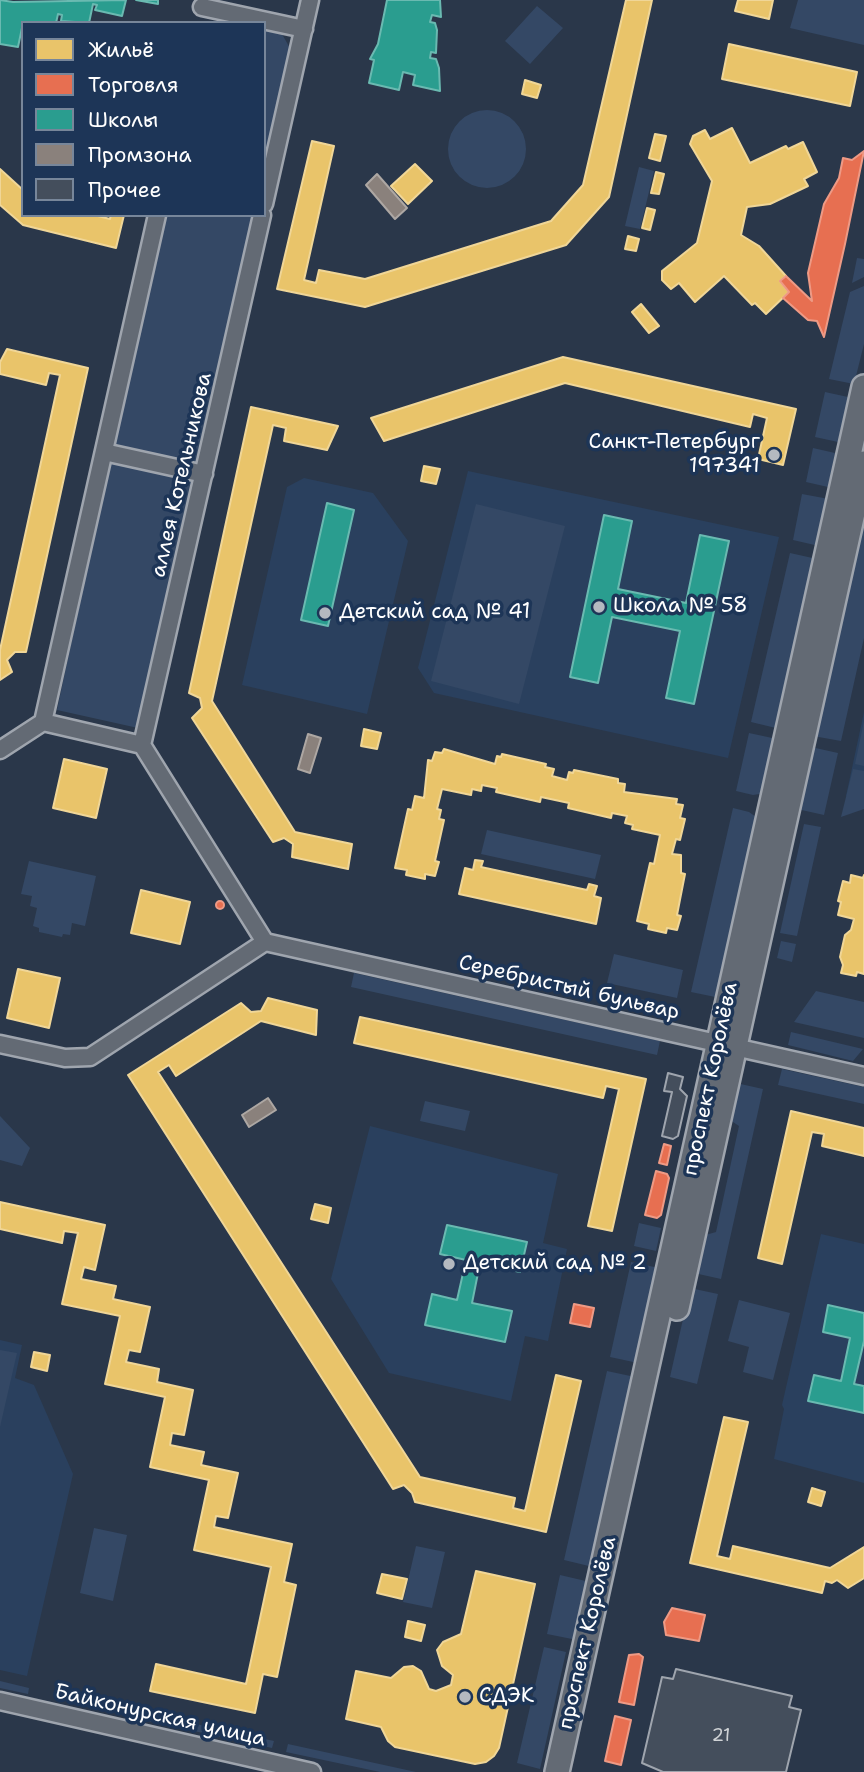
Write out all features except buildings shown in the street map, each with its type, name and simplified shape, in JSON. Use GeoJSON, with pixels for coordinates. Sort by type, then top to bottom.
{"type":"FeatureCollection","features":[{"type":"Feature","properties":{"kind":"street"},"geometry":{"type":"LineString","coordinates":[[266,195],[310,0]]}},
{"type":"Feature","properties":{"kind":"street"},"geometry":{"type":"LineString","coordinates":[[201,10],[261,21]]}},
{"type":"Feature","properties":{"kind":"street"},"geometry":{"type":"LineString","coordinates":[[266,22],[304,29]]}},
{"type":"Feature","properties":{"kind":"street"},"geometry":{"type":"LineString","coordinates":[[0,750],[43,722],[157,217]]}},
{"type":"Feature","properties":{"kind":"street","name":"аллея Котельникова"},"geometry":{"type":"LineString","coordinates":[[142,745],[262,217]]}},
{"type":"Feature","properties":{"kind":"street","name":"проспект Королёва"},"geometry":{"type":"LineString","coordinates":[[574,1772],[864,387]]}},
{"type":"Feature","properties":{"kind":"street"},"geometry":{"type":"LineString","coordinates":[[104,453],[204,474]]}},
{"type":"Feature","properties":{"kind":"street","name":"проспект Королёва"},"geometry":{"type":"LineString","coordinates":[[557,1772],[864,463]]}},
{"type":"Feature","properties":{"kind":"street"},"geometry":{"type":"LineString","coordinates":[[0,1044],[65,1058],[90,1057],[265,942],[142,745],[43,722]]}},
{"type":"Feature","properties":{"kind":"street","name":"Серебристый бульвар"},"geometry":{"type":"LineString","coordinates":[[265,942],[864,1076]]}},
{"type":"Feature","properties":{"kind":"street","name":"Байконурская улица"},"geometry":{"type":"LineString","coordinates":[[0,1701],[312,1772]]}},
{"type":"Feature","properties":{"kind":"shaded area"},"geometry":{"type":"Polygon","coordinates":[[[798,0],[864,0],[864,45],[790,28],[798,0]]]}},
{"type":"Feature","properties":{"kind":"shaded area"},"geometry":{"type":"Polygon","coordinates":[[[537,6],[563,28],[530,64],[505,41],[537,6]]]}},
{"type":"Feature","properties":{"kind":"shaded area"},"geometry":{"type":"Polygon","coordinates":[[[266,30],[282,34],[291,50],[266,160],[266,30]]]}},
{"type":"Feature","properties":{"kind":"shaded area"},"geometry":{"type":"Polygon","coordinates":[[[487,110],[502,113],[514,122],[523,134],[526,149],[523,164],[514,176],[502,185],[487,188],[472,185],[460,176],[451,164],[448,149],[451,134],[460,122],[472,113],[487,110]]]}},
{"type":"Feature","properties":{"kind":"shaded area"},"geometry":{"type":"Polygon","coordinates":[[[639,167],[654,171],[640,229],[625,226],[639,167]]]}},
{"type":"Feature","properties":{"kind":"shaded area"},"geometry":{"type":"Polygon","coordinates":[[[164,217],[254,217],[197,465],[113,448],[164,217]]]}},
{"type":"Feature","properties":{"kind":"shaded area"},"geometry":{"type":"Polygon","coordinates":[[[857,258],[864,259],[864,277],[852,283],[857,258]]]}},
{"type":"Feature","properties":{"kind":"shaded area"},"geometry":{"type":"Polygon","coordinates":[[[864,286],[864,344],[854,384],[829,379],[850,292],[864,286]]]}},
{"type":"Feature","properties":{"kind":"shaded area"},"geometry":{"type":"Polygon","coordinates":[[[825,392],[848,397],[838,442],[815,437],[825,392]]]}},
{"type":"Feature","properties":{"kind":"shaded area"},"geometry":{"type":"Polygon","coordinates":[[[813,448],[835,453],[828,487],[806,482],[813,448]]]}},
{"type":"Feature","properties":{"kind":"shaded area"},"geometry":{"type":"Polygon","coordinates":[[[110,462],[194,480],[138,728],[57,710],[110,462]]]}},
{"type":"Feature","properties":{"kind":"shaded area","name":"Школа № 58"},"geometry":{"type":"Polygon","coordinates":[[[468,471],[779,537],[728,758],[434,693],[418,668],[468,471]]]}},
{"type":"Feature","properties":{"kind":"shaded area","name":"Детский сад № 41"},"geometry":{"type":"Polygon","coordinates":[[[304,478],[373,493],[408,541],[367,714],[242,685],[287,487],[304,478]]]}},
{"type":"Feature","properties":{"kind":"shaded area"},"geometry":{"type":"Polygon","coordinates":[[[802,494],[829,499],[819,546],[793,540],[802,494]]]}},
{"type":"Feature","properties":{"kind":"shaded area"},"geometry":{"type":"Polygon","coordinates":[[[476,504],[565,526],[519,704],[431,681],[476,504]]]}},
{"type":"Feature","properties":{"kind":"shaded area"},"geometry":{"type":"Polygon","coordinates":[[[864,514],[864,638],[841,741],[813,736],[864,514]]]}},
{"type":"Feature","properties":{"kind":"shaded area"},"geometry":{"type":"Polygon","coordinates":[[[790,553],[817,559],[780,729],[751,722],[790,553]]]}},
{"type":"Feature","properties":{"kind":"shaded area"},"geometry":{"type":"Polygon","coordinates":[[[864,712],[864,800],[846,796],[864,712]]]}},
{"type":"Feature","properties":{"kind":"shaded area"},"geometry":{"type":"Polygon","coordinates":[[[864,721],[864,766],[855,764],[864,721]]]}},
{"type":"Feature","properties":{"kind":"shaded area"},"geometry":{"type":"Polygon","coordinates":[[[749,733],[777,739],[766,793],[753,795],[736,791],[749,733]]]}},
{"type":"Feature","properties":{"kind":"shaded area"},"geometry":{"type":"Polygon","coordinates":[[[811,747],[838,753],[824,815],[797,809],[811,747]]]}},
{"type":"Feature","properties":{"kind":"shaded area"},"geometry":{"type":"Polygon","coordinates":[[[853,769],[864,771],[864,809],[841,817],[853,769]]]}},
{"type":"Feature","properties":{"kind":"shaded area"},"geometry":{"type":"Polygon","coordinates":[[[733,808],[749,812],[759,819],[720,998],[691,992],[733,808]]]}},
{"type":"Feature","properties":{"kind":"shaded area"},"geometry":{"type":"Polygon","coordinates":[[[804,824],[821,827],[797,936],[780,933],[804,824]]]}},
{"type":"Feature","properties":{"kind":"shaded area"},"geometry":{"type":"Polygon","coordinates":[[[487,830],[601,855],[595,879],[481,854],[487,830]]]}},
{"type":"Feature","properties":{"kind":"shaded area"},"geometry":{"type":"Polygon","coordinates":[[[29,861],[96,876],[85,926],[72,923],[70,935],[63,934],[62,937],[39,932],[39,928],[33,926],[37,908],[30,906],[32,896],[21,894],[29,861]]]}},
{"type":"Feature","properties":{"kind":"shaded area"},"geometry":{"type":"Polygon","coordinates":[[[781,941],[796,944],[792,962],[777,958],[781,941]]]}},
{"type":"Feature","properties":{"kind":"shaded area"},"geometry":{"type":"Polygon","coordinates":[[[614,954],[683,970],[677,998],[607,983],[614,954]]]}},
{"type":"Feature","properties":{"kind":"shaded area"},"geometry":{"type":"Polygon","coordinates":[[[354,973],[660,1041],[657,1055],[351,987],[354,973]]]}},
{"type":"Feature","properties":{"kind":"shaded area"},"geometry":{"type":"Polygon","coordinates":[[[816,991],[864,1002],[864,1038],[794,1022],[816,991]]]}},
{"type":"Feature","properties":{"kind":"shaded area"},"geometry":{"type":"Polygon","coordinates":[[[636,998],[676,1007],[673,1020],[637,1010],[636,998]]]}},
{"type":"Feature","properties":{"kind":"shaded area"},"geometry":{"type":"Polygon","coordinates":[[[791,1032],[863,1049],[853,1061],[788,1045],[791,1032]]]}},
{"type":"Feature","properties":{"kind":"shaded area"},"geometry":{"type":"Polygon","coordinates":[[[782,1069],[864,1087],[864,1104],[778,1085],[782,1069]]]}},
{"type":"Feature","properties":{"kind":"shaded area"},"geometry":{"type":"Polygon","coordinates":[[[736,1083],[763,1089],[721,1279],[694,1273],[702,1236],[716,1232],[739,1126],[730,1120],[736,1083]]]}},
{"type":"Feature","properties":{"kind":"shaded area"},"geometry":{"type":"Polygon","coordinates":[[[425,1101],[470,1111],[465,1131],[420,1121],[425,1101]]]}},
{"type":"Feature","properties":{"kind":"shaded area"},"geometry":{"type":"Polygon","coordinates":[[[0,1116],[30,1148],[22,1166],[0,1160],[0,1116]]]}},
{"type":"Feature","properties":{"kind":"shaded area","name":"Детский сад № 2"},"geometry":{"type":"Polygon","coordinates":[[[370,1126],[558,1174],[543,1243],[567,1249],[548,1341],[525,1336],[511,1401],[389,1373],[331,1279],[370,1126]]]}},
{"type":"Feature","properties":{"kind":"shaded area"},"geometry":{"type":"Polygon","coordinates":[[[639,1223],[661,1228],[656,1251],[634,1246],[639,1223]]]}},
{"type":"Feature","properties":{"kind":"shaded area"},"geometry":{"type":"Polygon","coordinates":[[[821,1234],[864,1244],[864,1483],[774,1459],[784,1409],[782,1405],[821,1234]]]}},
{"type":"Feature","properties":{"kind":"shaded area"},"geometry":{"type":"Polygon","coordinates":[[[631,1262],[659,1268],[638,1363],[610,1357],[631,1262]]]}},
{"type":"Feature","properties":{"kind":"shaded area"},"geometry":{"type":"Polygon","coordinates":[[[690,1288],[718,1294],[697,1384],[670,1377],[690,1288]]]}},
{"type":"Feature","properties":{"kind":"shaded area"},"geometry":{"type":"Polygon","coordinates":[[[739,1300],[790,1313],[773,1380],[743,1372],[749,1347],[728,1341],[739,1300]]]}},
{"type":"Feature","properties":{"kind":"shaded area"},"geometry":{"type":"Polygon","coordinates":[[[0,1340],[22,1345],[15,1378],[34,1385],[73,1474],[27,1676],[0,1670],[0,1340]]]}},
{"type":"Feature","properties":{"kind":"shaded area"},"geometry":{"type":"Polygon","coordinates":[[[0,1350],[17,1353],[0,1427],[0,1350]]]}},
{"type":"Feature","properties":{"kind":"shaded area"},"geometry":{"type":"Polygon","coordinates":[[[607,1371],[635,1377],[593,1567],[564,1560],[607,1371]]]}},
{"type":"Feature","properties":{"kind":"shaded area"},"geometry":{"type":"Polygon","coordinates":[[[94,1528],[127,1535],[113,1601],[80,1593],[94,1528]]]}},
{"type":"Feature","properties":{"kind":"shaded area"},"geometry":{"type":"Polygon","coordinates":[[[416,1546],[445,1552],[432,1608],[403,1602],[416,1546]]]}},
{"type":"Feature","properties":{"kind":"shaded area"},"geometry":{"type":"Polygon","coordinates":[[[560,1575],[590,1582],[577,1640],[547,1634],[560,1575]]]}},
{"type":"Feature","properties":{"kind":"shaded area"},"geometry":{"type":"Polygon","coordinates":[[[544,1647],[566,1652],[540,1769],[517,1763],[544,1647]]]}},
{"type":"Feature","properties":{"kind":"shaded area"},"geometry":{"type":"Polygon","coordinates":[[[0,1681],[29,1688],[28,1694],[0,1688],[0,1681]]]}},
{"type":"Feature","properties":{"kind":"shaded area"},"geometry":{"type":"Polygon","coordinates":[[[136,1711],[274,1741],[272,1748],[134,1718],[136,1711]]]}},
{"type":"Feature","properties":{"kind":"shaded area"},"geometry":{"type":"Polygon","coordinates":[[[288,1744],[416,1772],[380,1772],[286,1752],[288,1744]]]}},
{"type":"Feature","properties":{"kind":"place","name":"Санкт-Петербург 197341"},"geometry":{"type":"Point","coordinates":[774,455]}},
{"type":"Feature","properties":{"kind":"place","name":"Школа № 58"},"geometry":{"type":"Point","coordinates":[599,607]}},
{"type":"Feature","properties":{"kind":"place","name":"Детский сад № 41"},"geometry":{"type":"Point","coordinates":[325,613]}},
{"type":"Feature","properties":{"kind":"place","name":"Детский сад № 2"},"geometry":{"type":"Point","coordinates":[449,1264]}},
{"type":"Feature","properties":{"kind":"place","name":"СДЭК"},"geometry":{"type":"Point","coordinates":[465,1697]}}]}
